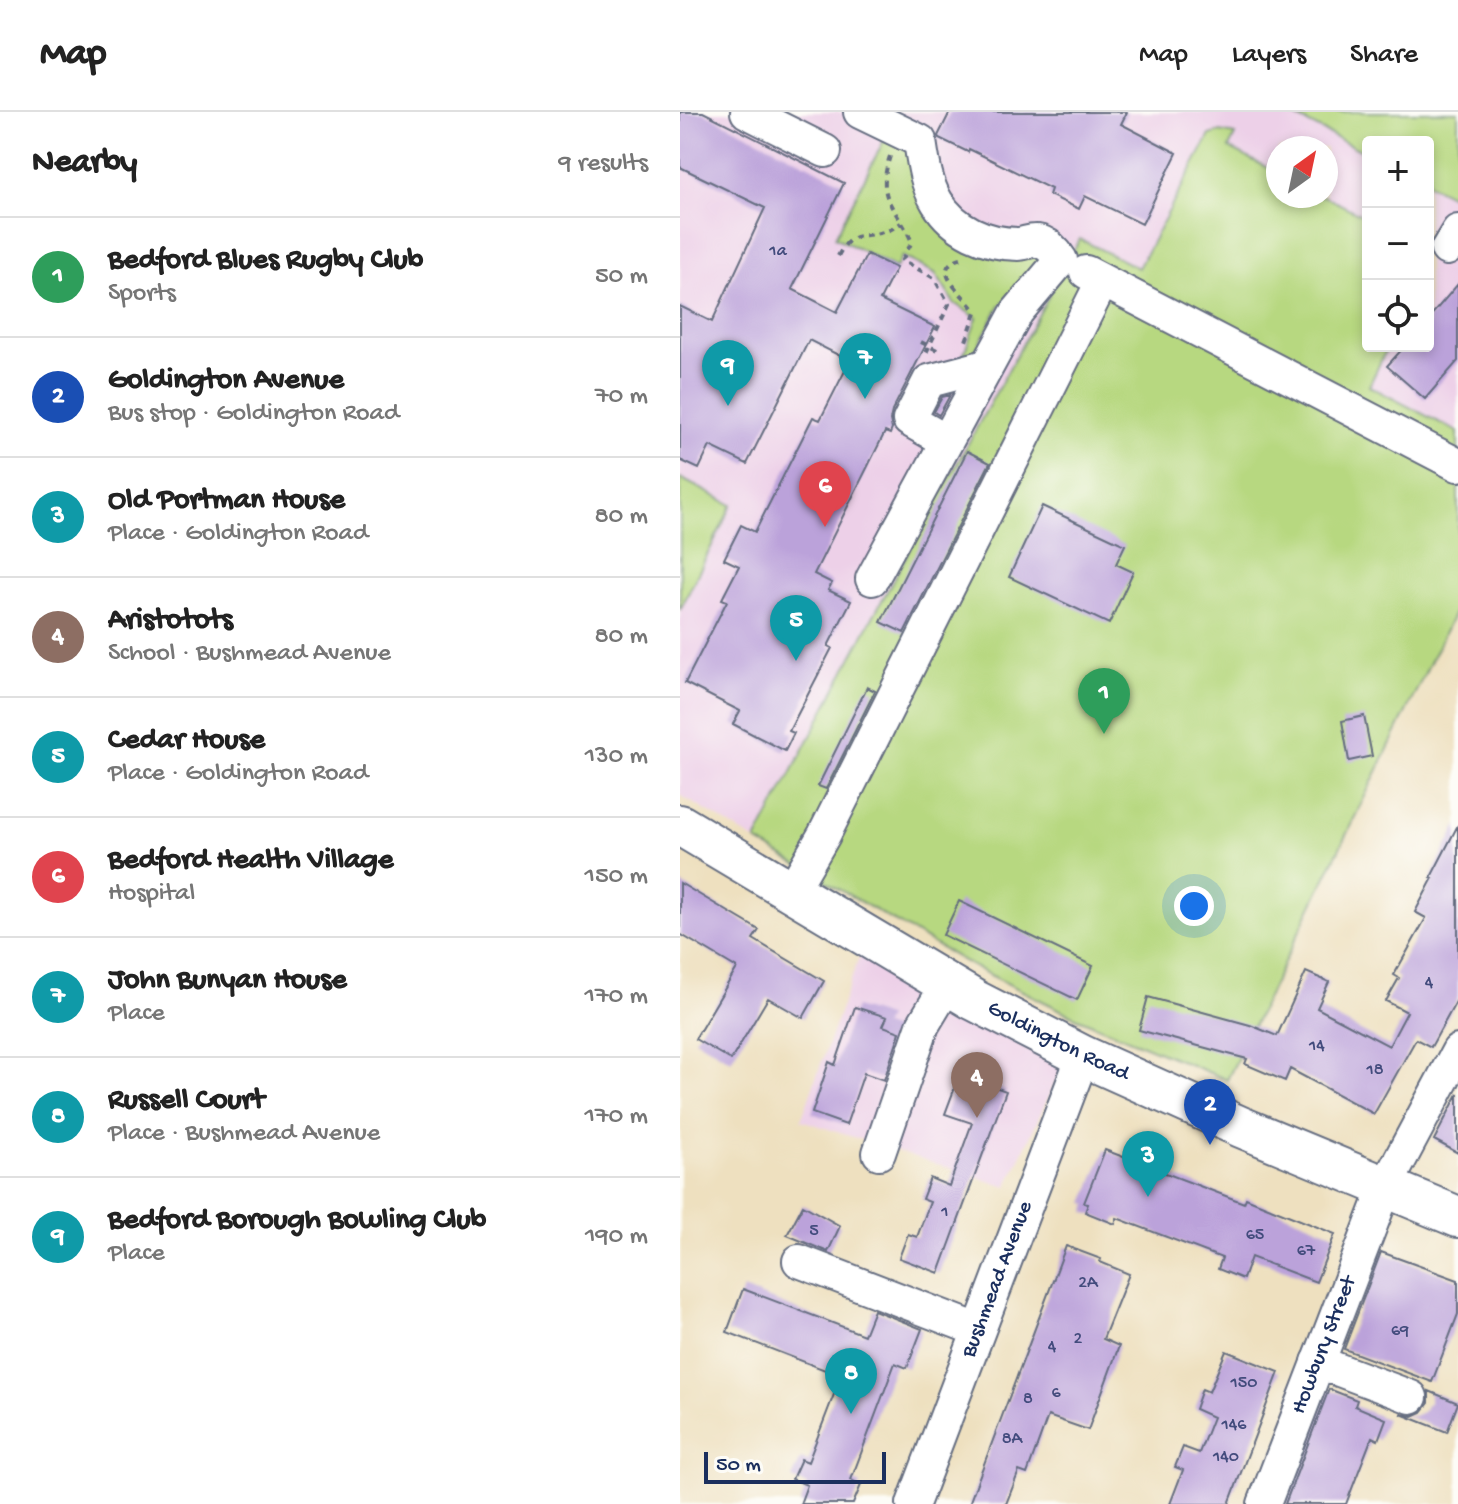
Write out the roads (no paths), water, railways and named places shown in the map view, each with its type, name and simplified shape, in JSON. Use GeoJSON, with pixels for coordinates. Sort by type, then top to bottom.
{"type":"FeatureCollection","features":[{"type":"Feature","properties":{"kind":"main road","name":"Goldington Road"},"geometry":{"type":"LineString","coordinates":[[680,825],[947,985],[1083,1056],[1241,1127],[1458,1217]]}},
{"type":"Feature","properties":{"kind":"street"},"geometry":{"type":"LineString","coordinates":[[747,112],[825,151]]}},
{"type":"Feature","properties":{"kind":"street"},"geometry":{"type":"LineString","coordinates":[[860,112],[920,141],[925,172],[937,202],[957,225],[987,240],[1019,244],[1038,241],[1054,250],[1061,260],[1102,282],[1458,465]]}},
{"type":"Feature","properties":{"kind":"street"},"geometry":{"type":"LineString","coordinates":[[946,441],[909,420],[929,381],[975,357],[1061,260]]}},
{"type":"Feature","properties":{"kind":"street"},"geometry":{"type":"LineString","coordinates":[[791,892],[824,835],[1102,282]]}},
{"type":"Feature","properties":{"kind":"street"},"geometry":{"type":"LineString","coordinates":[[872,579],[946,441],[975,357]]}},
{"type":"Feature","properties":{"kind":"street"},"geometry":{"type":"LineString","coordinates":[[879,1153],[923,1025],[947,985]]}},
{"type":"Feature","properties":{"kind":"street","name":"Howbury Street"},"geometry":{"type":"LineString","coordinates":[[1264,1504],[1386,1186],[1458,1051]]}},
{"type":"Feature","properties":{"kind":"street","name":"Bushmead Avenue"},"geometry":{"type":"LineString","coordinates":[[913,1504],[1083,1056]]}},
{"type":"Feature","properties":{"kind":"street"},"geometry":{"type":"LineString","coordinates":[[799,1261],[978,1330]]}},
{"type":"Feature","properties":{"kind":"street"},"geometry":{"type":"LineString","coordinates":[[1318,1362],[1411,1397]]}},
{"type":"Feature","properties":{"kind":"place","name":"John Bunyan House"},"geometry":{"type":"Point","coordinates":[865,399]}},
{"type":"Feature","properties":{"kind":"place","name":"Bedford Borough Bowling Club"},"geometry":{"type":"Point","coordinates":[728,406]}},
{"type":"Feature","properties":{"kind":"place","name":"Bedford Health Village"},"geometry":{"type":"Point","coordinates":[825,527]}},
{"type":"Feature","properties":{"kind":"place","name":"Cedar House"},"geometry":{"type":"Point","coordinates":[796,661]}},
{"type":"Feature","properties":{"kind":"place","name":"Bedford Blues Rugby Club"},"geometry":{"type":"Point","coordinates":[1104,734]}},
{"type":"Feature","properties":{"kind":"place","name":"Aristotots"},"geometry":{"type":"Point","coordinates":[977,1118]}},
{"type":"Feature","properties":{"kind":"place","name":"Goldington Avenue"},"geometry":{"type":"Point","coordinates":[1210,1145]}},
{"type":"Feature","properties":{"kind":"place","name":"Old Portman House"},"geometry":{"type":"Point","coordinates":[1148,1197]}},
{"type":"Feature","properties":{"kind":"place","name":"Russell Court"},"geometry":{"type":"Point","coordinates":[851,1414]}}]}
